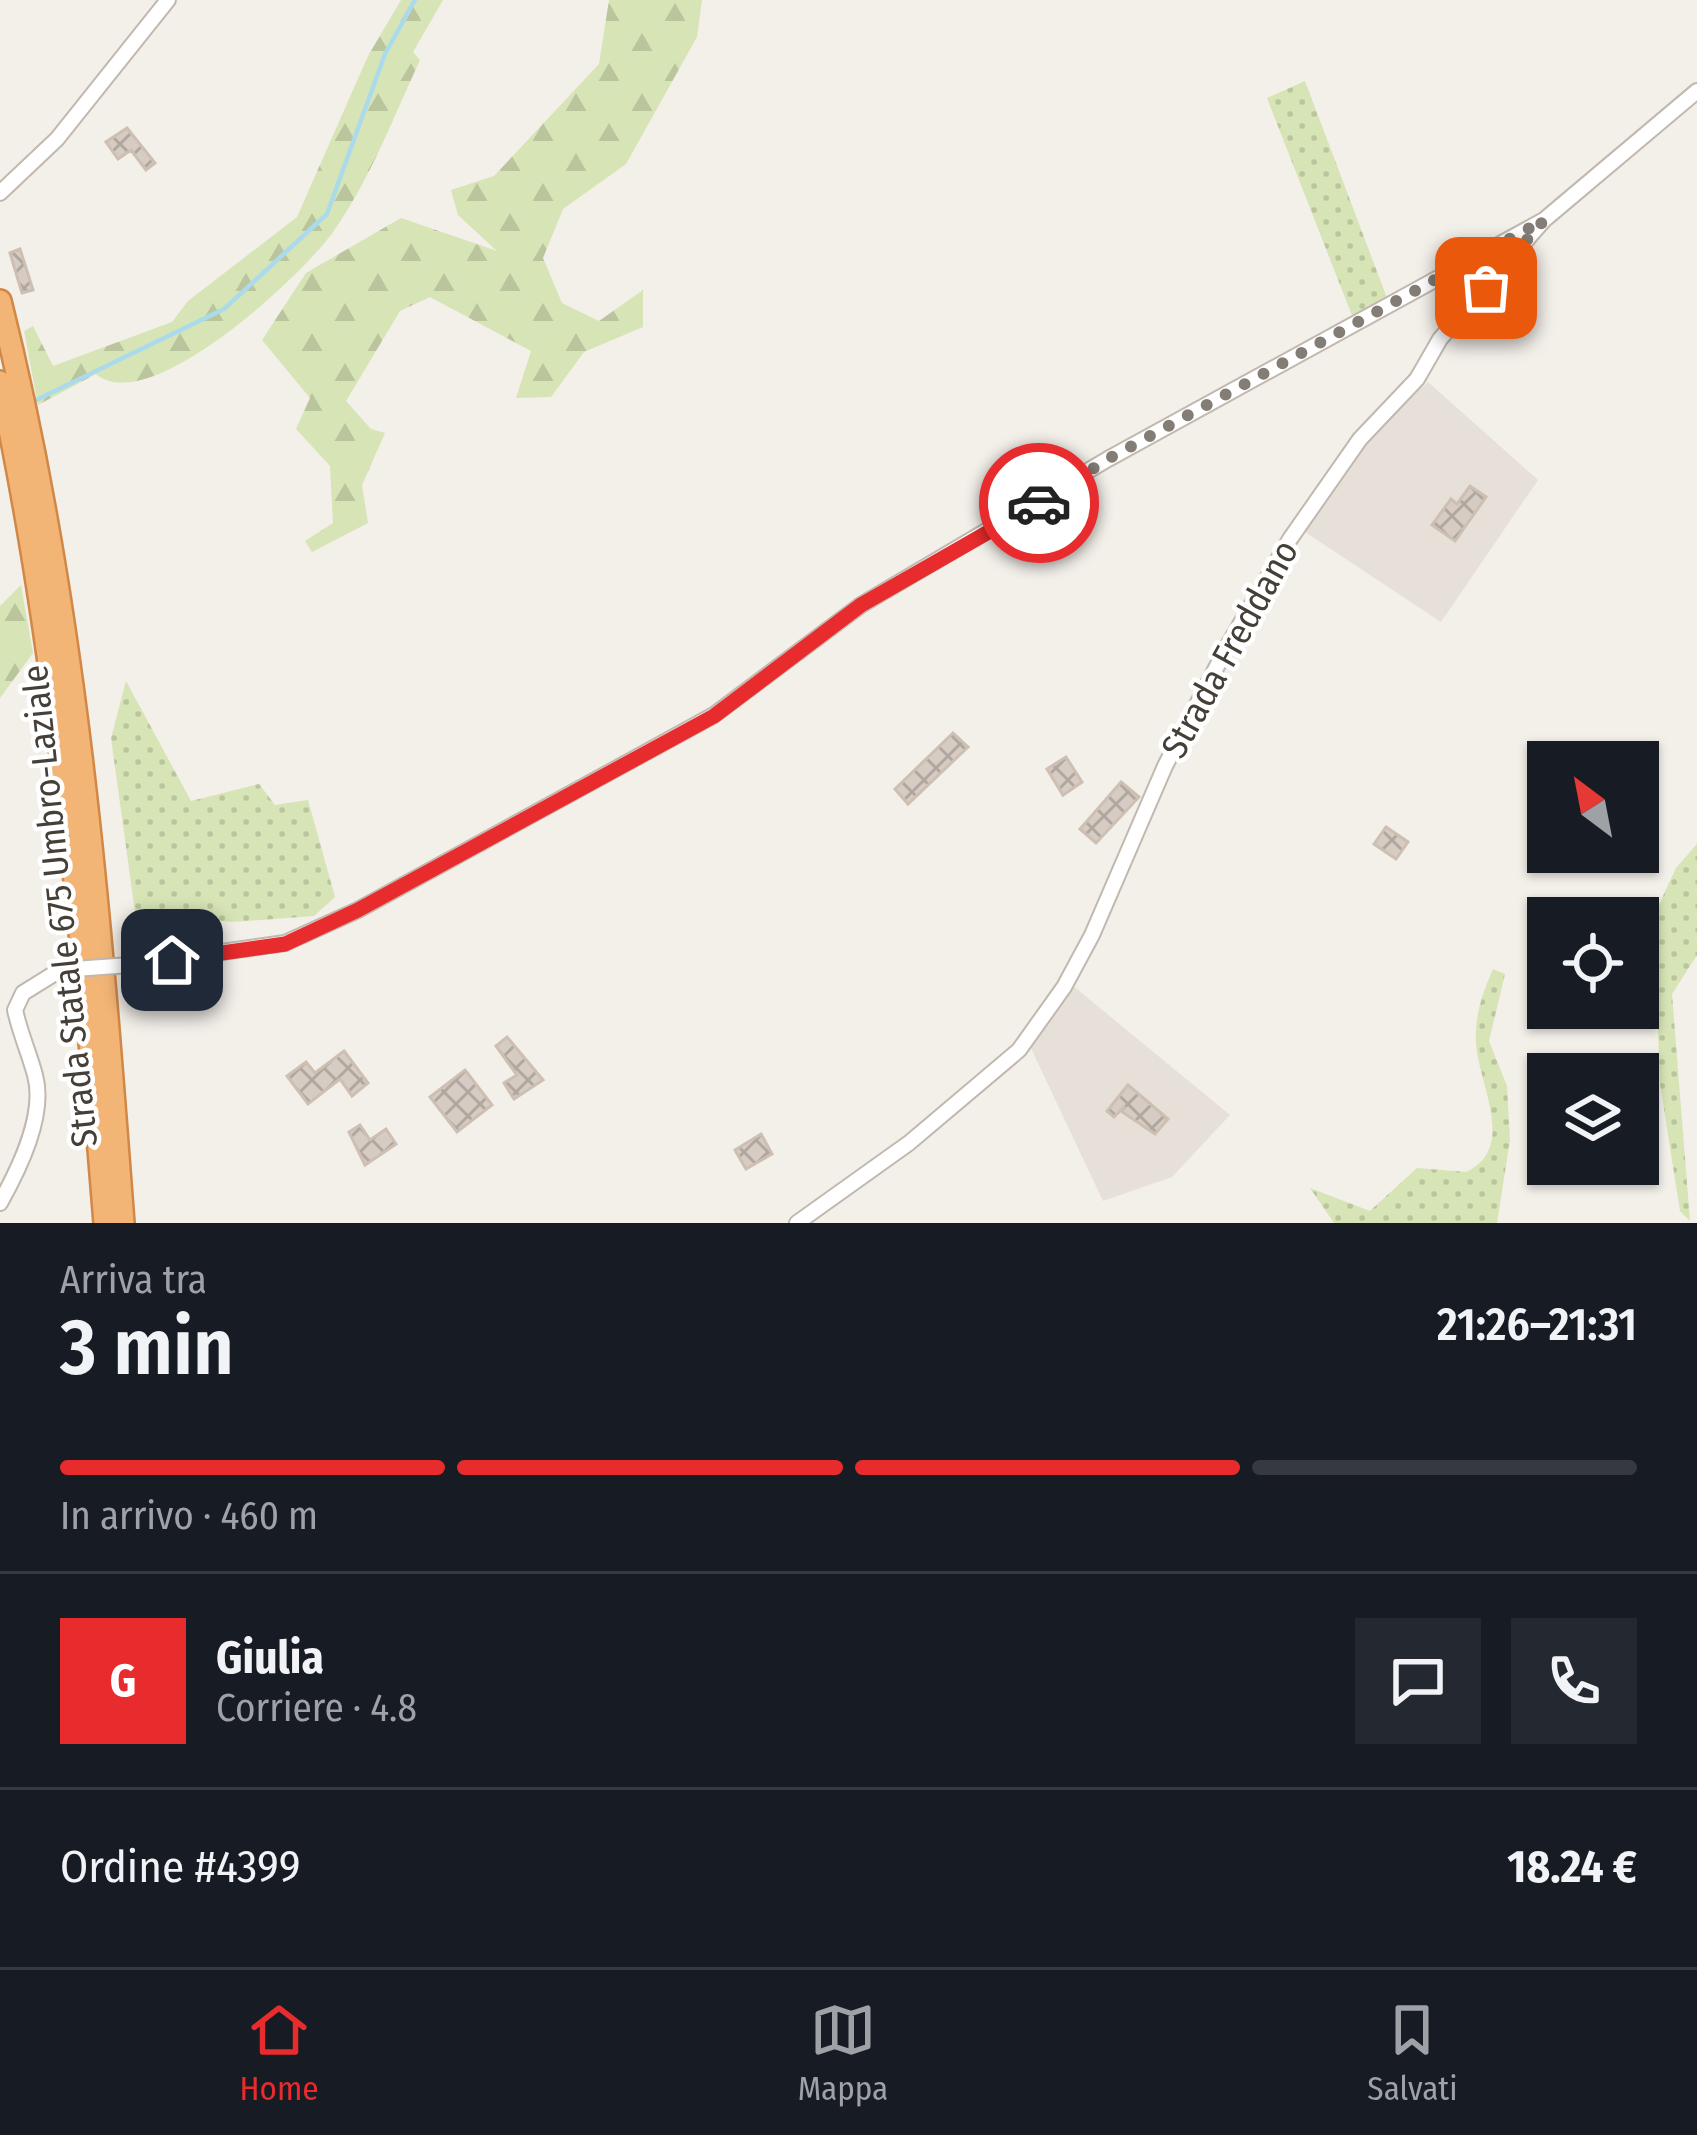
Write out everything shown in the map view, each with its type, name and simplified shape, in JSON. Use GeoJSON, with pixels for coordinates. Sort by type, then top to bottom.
{"type":"FeatureCollection","features":[{"type":"Feature","properties":{"kind":"highway","name":"Strada Statale 675 Umbro-Laziale"},"geometry":{"type":"LineString","coordinates":[[0,302],[44,501],[69,656],[93,852],[123,1223]]}},
{"type":"Feature","properties":{"kind":"highway","name":"Strada Statale 675 Umbro-Laziale"},"geometry":{"type":"LineString","coordinates":[[0,382],[46,627],[74,846],[104,1223]]}},
{"type":"Feature","properties":{"kind":"street"},"geometry":{"type":"LineString","coordinates":[[0,193],[56,140],[168,0]]}},
{"type":"Feature","properties":{"kind":"street","name":"Strada Freddano"},"geometry":{"type":"LineString","coordinates":[[797,1223],[965,1099],[1030,1034],[1092,935],[1165,766],[1290,539],[1360,439],[1417,379],[1440,339],[1544,220],[1697,91]]}},
{"type":"Feature","properties":{"kind":"street"},"geometry":{"type":"LineString","coordinates":[[0,1203],[32,1131],[35,1107],[37,1079],[15,1010],[23,994],[60,970],[285,944],[358,910],[714,716],[861,605],[1108,459],[1544,220]]}},
{"type":"Feature","properties":{"kind":"shaded area"},"geometry":{"type":"Polygon","coordinates":[[[1428,382],[1538,480],[1441,622],[1305,532],[1378,428],[1428,382]]]}},
{"type":"Feature","properties":{"kind":"shaded area"},"geometry":{"type":"Polygon","coordinates":[[[1072,985],[1230,1115],[1172,1177],[1103,1201],[1029,1044],[1072,985]]]}},
{"type":"Feature","properties":{"kind":"green space"},"geometry":{"type":"Polygon","coordinates":[[[401,0],[443,0],[413,52],[420,60],[370,170],[316,253],[258,308],[186,360],[151,377],[120,383],[96,374],[38,405],[24,331],[33,326],[53,366],[172,322],[188,301],[297,217],[368,56],[401,0]]]}},
{"type":"Feature","properties":{"kind":"green space"},"geometry":{"type":"Polygon","coordinates":[[[609,0],[702,0],[697,37],[626,164],[563,209],[543,258],[562,303],[599,321],[643,290],[643,327],[584,352],[551,397],[516,398],[531,351],[430,297],[400,311],[346,401],[371,429],[385,433],[362,485],[368,523],[312,552],[305,541],[333,523],[330,466],[296,429],[310,398],[262,340],[306,273],[401,218],[497,251],[458,215],[451,190],[494,176],[599,64],[609,0]]]}},
{"type":"Feature","properties":{"kind":"green space"},"geometry":{"type":"Polygon","coordinates":[[[1305,81],[1387,298],[1353,318],[1267,98],[1305,81]]]}},
{"type":"Feature","properties":{"kind":"green space"},"geometry":{"type":"Polygon","coordinates":[[[21,585],[33,653],[0,698],[0,606],[21,585]]]}},
{"type":"Feature","properties":{"kind":"green space"},"geometry":{"type":"Polygon","coordinates":[[[126,681],[191,801],[259,784],[275,805],[308,800],[335,897],[314,916],[232,922],[135,912],[111,738],[126,681]]]}},
{"type":"Feature","properties":{"kind":"green space"},"geometry":{"type":"Polygon","coordinates":[[[1697,844],[1697,955],[1672,994],[1690,1221],[1680,1211],[1660,1084],[1659,905],[1676,868],[1697,844]]]}},
{"type":"Feature","properties":{"kind":"green space"},"geometry":{"type":"Polygon","coordinates":[[[1493,969],[1505,974],[1489,1041],[1507,1086],[1510,1140],[1497,1223],[1334,1223],[1310,1188],[1370,1211],[1417,1168],[1466,1172],[1490,1147],[1491,1114],[1476,1032],[1493,969]]]}},
{"type":"Feature","properties":{"kind":"building"},"geometry":{"type":"Polygon","coordinates":[[[127,128],[155,163],[146,170],[131,150],[118,159],[106,142],[127,128]]]}},
{"type":"Feature","properties":{"kind":"building"},"geometry":{"type":"Polygon","coordinates":[[[20,249],[33,290],[22,293],[10,253],[20,249]]]}},
{"type":"Feature","properties":{"kind":"building"},"geometry":{"type":"Polygon","coordinates":[[[1470,486],[1486,497],[1455,541],[1432,525],[1451,499],[1457,504],[1470,486]]]}},
{"type":"Feature","properties":{"kind":"building"},"geometry":{"type":"Polygon","coordinates":[[[953,733],[968,747],[908,804],[895,789],[953,733]]]}},
{"type":"Feature","properties":{"kind":"building"},"geometry":{"type":"Polygon","coordinates":[[[1066,757],[1082,782],[1063,795],[1047,769],[1066,757]]]}},
{"type":"Feature","properties":{"kind":"building"},"geometry":{"type":"Polygon","coordinates":[[[1121,782],[1139,797],[1096,843],[1080,829],[1121,782]]]}},
{"type":"Feature","properties":{"kind":"building"},"geometry":{"type":"Polygon","coordinates":[[[1386,827],[1408,842],[1396,859],[1374,844],[1386,827]]]}},
{"type":"Feature","properties":{"kind":"building"},"geometry":{"type":"Polygon","coordinates":[[[507,1037],[543,1080],[514,1099],[504,1083],[517,1075],[496,1046],[507,1037]]]}},
{"type":"Feature","properties":{"kind":"building"},"geometry":{"type":"Polygon","coordinates":[[[344,1051],[368,1083],[352,1096],[340,1079],[308,1104],[287,1076],[306,1062],[315,1073],[344,1051]]]}},
{"type":"Feature","properties":{"kind":"building"},"geometry":{"type":"Polygon","coordinates":[[[465,1070],[492,1105],[457,1132],[430,1097],[465,1070]]]}},
{"type":"Feature","properties":{"kind":"building"},"geometry":{"type":"Polygon","coordinates":[[[1128,1085],[1168,1119],[1155,1134],[1121,1111],[1125,1106],[1114,1117],[1107,1111],[1128,1085]]]}},
{"type":"Feature","properties":{"kind":"building"},"geometry":{"type":"Polygon","coordinates":[[[360,1125],[370,1140],[386,1129],[396,1144],[365,1165],[349,1132],[360,1125]]]}},
{"type":"Feature","properties":{"kind":"building"},"geometry":{"type":"Polygon","coordinates":[[[761,1134],[772,1154],[746,1169],[735,1150],[761,1134]]]}},
{"type":"Feature","properties":{"kind":"waterway"},"geometry":{"type":"LineString","coordinates":[[30,403],[224,309],[327,214],[385,54],[415,0]]}},
{"type":"Feature","properties":{"kind":"way so far"},"geometry":{"type":"LineString","coordinates":[[1039,503],[1108,459],[1544,220],[1486,288]]}},
{"type":"Feature","properties":{"kind":"route"},"geometry":{"type":"LineString","coordinates":[[172,960],[285,944],[358,910],[714,716],[861,605],[1039,503]]}}]}
